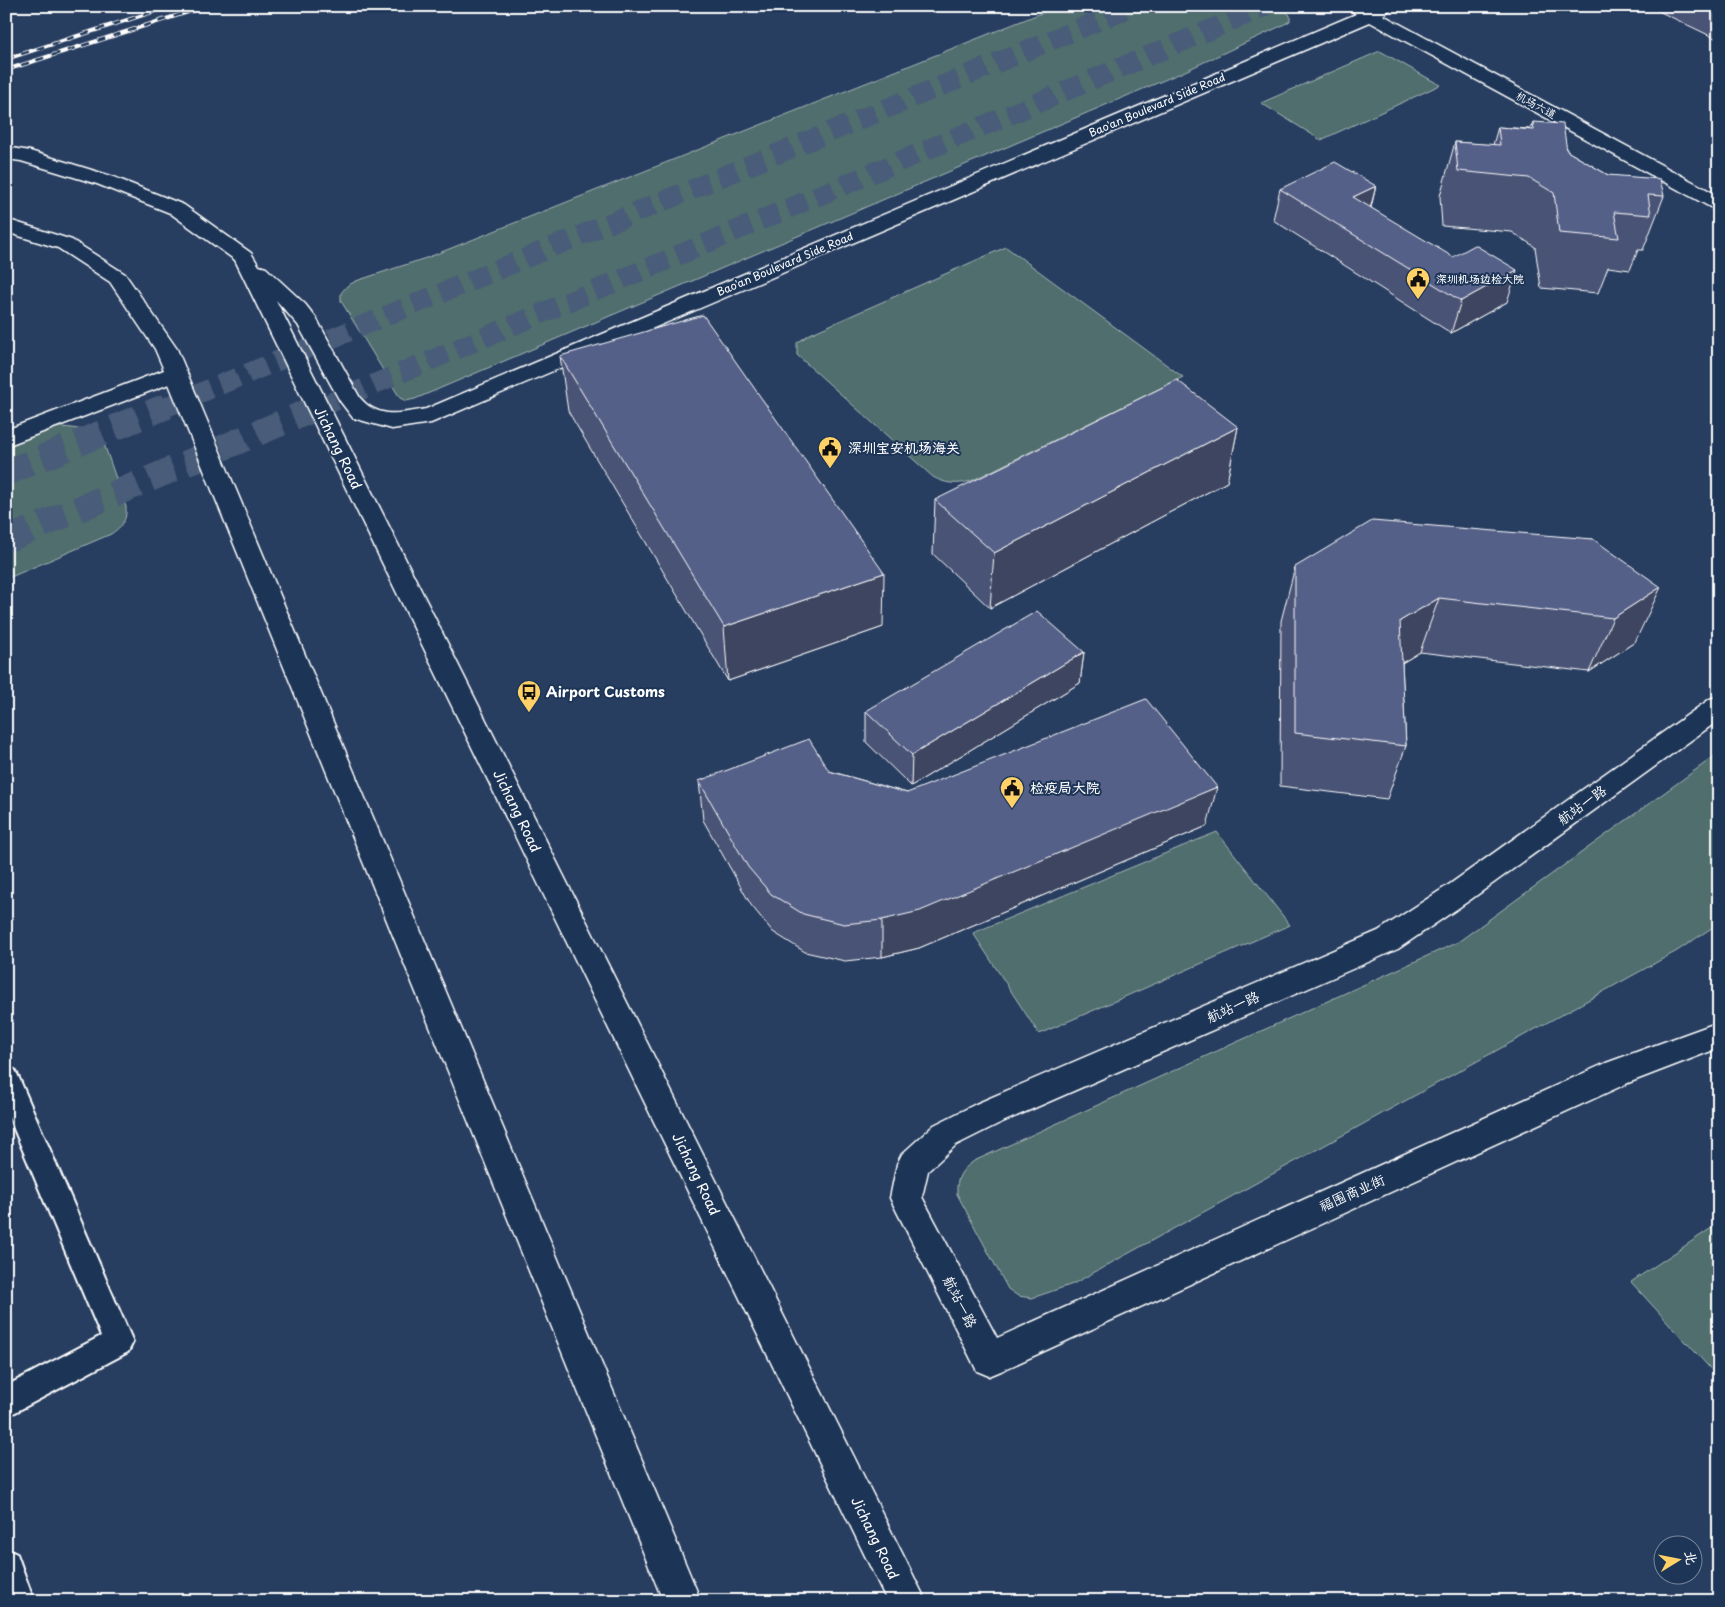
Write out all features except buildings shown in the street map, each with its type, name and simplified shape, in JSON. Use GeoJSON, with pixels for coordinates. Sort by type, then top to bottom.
{"type":"FeatureCollection","features":[{"type":"Feature","properties":{"kind":"main road","name":"机场六道"},"geometry":{"type":"LineString","coordinates":[[1370,9],[1719,204]]}},
{"type":"Feature","properties":{"kind":"main road","name":"Bao'an Boulevard Side Road"},"geometry":{"type":"LineString","coordinates":[[244,256],[297,308],[308,323],[351,401],[361,413],[392,422],[431,416],[1370,9]]}},
{"type":"Feature","properties":{"kind":"main road"},"geometry":{"type":"LineString","coordinates":[[6,140],[15,154]]}},
{"type":"Feature","properties":{"kind":"main road","name":"Jichang Road"},"geometry":{"type":"LineString","coordinates":[[15,154],[104,180],[177,209],[244,256],[907,1601]]}},
{"type":"Feature","properties":{"kind":"main road"},"geometry":{"type":"LineString","coordinates":[[6,225],[65,244],[118,278],[166,349],[682,1601]]}},
{"type":"Feature","properties":{"kind":"main road"},"geometry":{"type":"LineString","coordinates":[[6,439],[176,373]]}},
{"type":"Feature","properties":{"kind":"main road","name":"航站一路"},"geometry":{"type":"LineString","coordinates":[[989,1359],[906,1198],[913,1164],[945,1135],[987,1114],[1388,940],[1460,892],[1719,706]]}},
{"type":"Feature","properties":{"kind":"main road","name":"福围商业街"},"geometry":{"type":"LineString","coordinates":[[989,1359],[1617,1073],[1719,1035]]}},
{"type":"Feature","properties":{"kind":"lane"},"geometry":{"type":"LineString","coordinates":[[6,1078],[118,1342],[6,1402]]}},
{"type":"Feature","properties":{"kind":"lane"},"geometry":{"type":"LineString","coordinates":[[6,1565],[18,1601]]}},
{"type":"Feature","properties":{"kind":"green space"},"geometry":{"type":"Polygon","coordinates":[[[1059,6],[1280,6],[1290,15],[1290,21],[1183,72],[415,399],[406,401],[400,398],[341,301],[341,293],[347,286],[356,281],[429,257],[1059,6]]]}},
{"type":"Feature","properties":{"kind":"green space"},"geometry":{"type":"Polygon","coordinates":[[[1380,51],[1440,85],[1321,140],[1261,103],[1380,51]]]}},
{"type":"Feature","properties":{"kind":"green space"},"geometry":{"type":"Polygon","coordinates":[[[1006,247],[1183,377],[971,481],[956,483],[942,481],[933,477],[797,355],[797,343],[810,334],[1006,247]]]}},
{"type":"Feature","properties":{"kind":"green space"},"geometry":{"type":"Polygon","coordinates":[[[54,427],[80,430],[92,434],[103,441],[126,507],[125,520],[111,534],[6,579],[6,444],[54,427]]]}},
{"type":"Feature","properties":{"kind":"green space"},"geometry":{"type":"Polygon","coordinates":[[[1719,753],[1719,923],[1677,951],[1073,1284],[1032,1298],[1018,1296],[1008,1289],[957,1194],[957,1183],[969,1164],[1458,942],[1719,753]]]}},
{"type":"Feature","properties":{"kind":"green space"},"geometry":{"type":"Polygon","coordinates":[[[1217,832],[1290,925],[1039,1034],[973,933],[1217,832]]]}},
{"type":"Feature","properties":{"kind":"green space"},"geometry":{"type":"Polygon","coordinates":[[[1719,1223],[1719,1378],[1631,1282],[1719,1223]]]}},
{"type":"Feature","properties":{"kind":"tunnel"},"geometry":{"type":"LineString","coordinates":[[164,408],[1134,6]]}},
{"type":"Feature","properties":{"kind":"tunnel"},"geometry":{"type":"LineString","coordinates":[[318,408],[1266,6]]}},
{"type":"Feature","properties":{"kind":"tunnel"},"geometry":{"type":"LineString","coordinates":[[6,473],[167,406]]}},
{"type":"Feature","properties":{"kind":"tunnel"},"geometry":{"type":"LineString","coordinates":[[6,540],[321,406]]}},
{"type":"Feature","properties":{"kind":"railway"},"geometry":{"type":"LineString","coordinates":[[6,59],[171,6]]}},
{"type":"Feature","properties":{"kind":"railway"},"geometry":{"type":"LineString","coordinates":[[6,70],[207,6]]}},
{"type":"Feature","properties":{"kind":"place","name":"深圳机场边检大院"},"geometry":{"type":"Point","coordinates":[1418,300]}},
{"type":"Feature","properties":{"kind":"place","name":"深圳宝安机场海关"},"geometry":{"type":"Point","coordinates":[830,469]}},
{"type":"Feature","properties":{"kind":"place","name":"Airport Customs"},"geometry":{"type":"Point","coordinates":[529,713]}},
{"type":"Feature","properties":{"kind":"place","name":"检疫局大院"},"geometry":{"type":"Point","coordinates":[1012,809]}}]}
